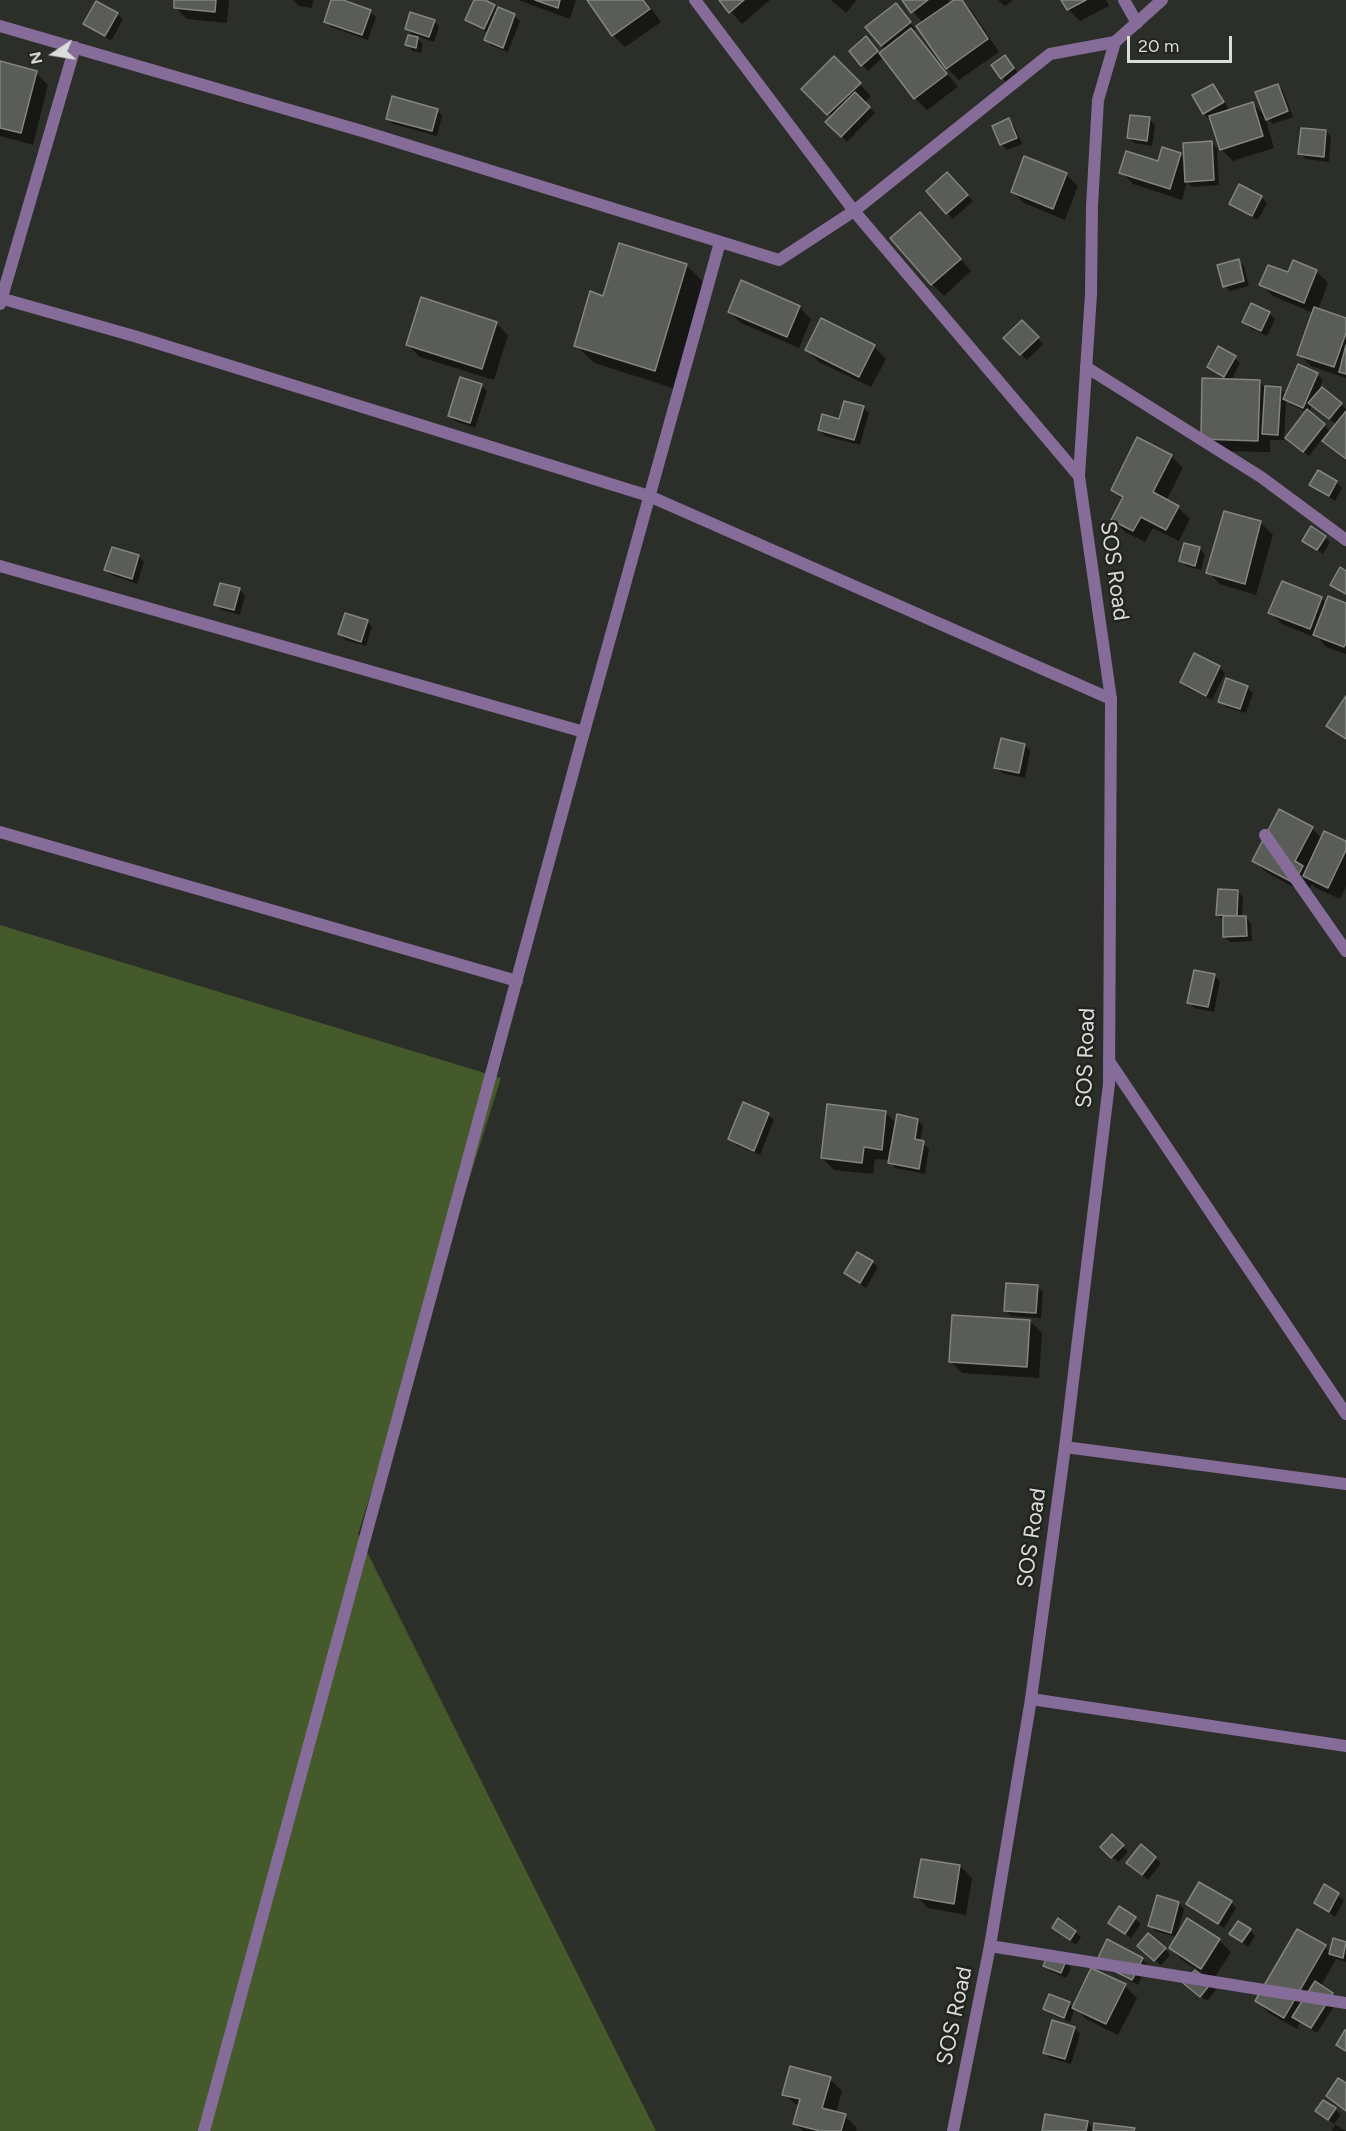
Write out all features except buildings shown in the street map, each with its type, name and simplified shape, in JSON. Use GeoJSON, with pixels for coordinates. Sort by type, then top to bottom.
{"type":"FeatureCollection","features":[{"type":"Feature","properties":{"kind":"street"},"geometry":{"type":"LineString","coordinates":[[695,0],[854,211],[1079,476]]}},
{"type":"Feature","properties":{"kind":"street"},"geometry":{"type":"LineString","coordinates":[[1124,0],[1137,23]]}},
{"type":"Feature","properties":{"kind":"street"},"geometry":{"type":"LineString","coordinates":[[0,26],[351,127],[779,260],[854,211],[1050,54],[1115,42],[1162,0]]}},
{"type":"Feature","properties":{"kind":"street","name":"SOS Road"},"geometry":{"type":"LineString","coordinates":[[952,2131],[990,1946],[1031,1699],[1065,1447],[1109,1084],[1111,699],[1079,476],[1091,294],[1092,206],[1098,100],[1115,42]]}},
{"type":"Feature","properties":{"kind":"street"},"geometry":{"type":"LineString","coordinates":[[75,47],[1,300],[134,336],[649,496],[1111,699]]}},
{"type":"Feature","properties":{"kind":"street"},"geometry":{"type":"LineString","coordinates":[[204,2131],[584,732],[720,242]]}},
{"type":"Feature","properties":{"kind":"street"},"geometry":{"type":"LineString","coordinates":[[1086,367],[1261,477],[1346,540]]}},
{"type":"Feature","properties":{"kind":"street"},"geometry":{"type":"LineString","coordinates":[[0,566],[584,732]]}},
{"type":"Feature","properties":{"kind":"street"},"geometry":{"type":"LineString","coordinates":[[0,832],[517,981]]}},
{"type":"Feature","properties":{"kind":"street"},"geometry":{"type":"LineString","coordinates":[[1265,835],[1346,951]]}},
{"type":"Feature","properties":{"kind":"street"},"geometry":{"type":"LineString","coordinates":[[1109,1061],[1346,1414]]}},
{"type":"Feature","properties":{"kind":"street"},"geometry":{"type":"LineString","coordinates":[[1065,1447],[1346,1484]]}},
{"type":"Feature","properties":{"kind":"street"},"geometry":{"type":"LineString","coordinates":[[1031,1699],[1346,1746]]}},
{"type":"Feature","properties":{"kind":"street"},"geometry":{"type":"LineString","coordinates":[[990,1946],[1346,2003]]}},
{"type":"Feature","properties":{"kind":"green space"},"geometry":{"type":"Polygon","coordinates":[[[0,925],[501,1078],[358,1534],[656,2131],[0,2131],[0,925]]]}}]}
